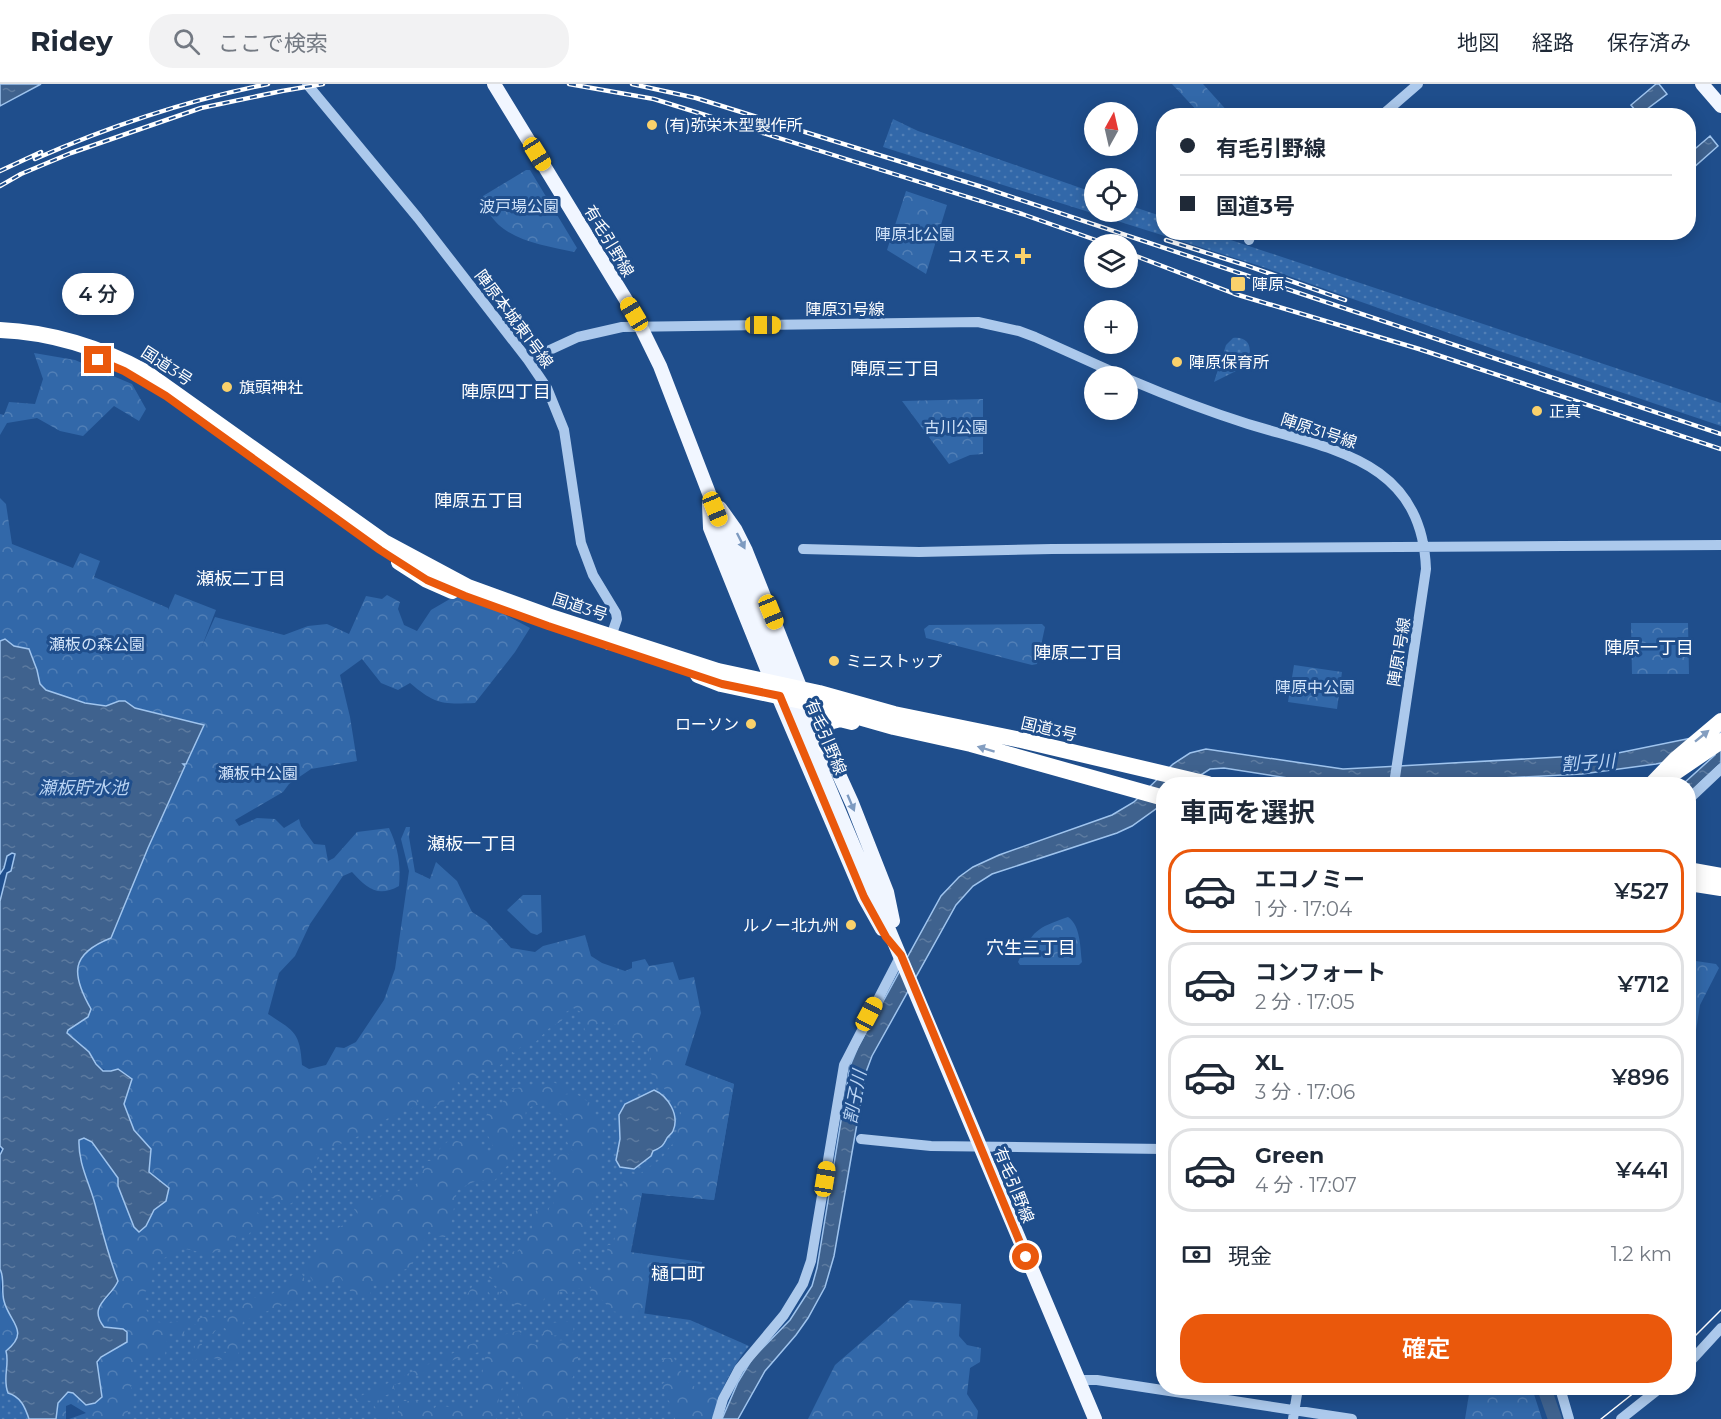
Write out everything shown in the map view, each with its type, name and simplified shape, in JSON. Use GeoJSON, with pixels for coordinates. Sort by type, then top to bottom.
{"type":"FeatureCollection","features":[{"type":"Feature","properties":{"kind":"highway","name":"国道3号"},"geometry":{"type":"LineString","coordinates":[[0,330],[67,341],[123,359],[171,389],[384,542],[468,587],[722,684],[776,689],[1022,740],[1156,779]]}},
{"type":"Feature","properties":{"kind":"highway","name":"国道3号"},"geometry":{"type":"LineString","coordinates":[[0,340],[61,350],[98,360],[124,371],[166,396],[380,550],[427,580],[465,596],[610,641]]}},
{"type":"Feature","properties":{"kind":"highway","name":"国道3号"},"geometry":{"type":"LineString","coordinates":[[803,695],[894,727],[1143,788],[1156,794]]}},
{"type":"Feature","properties":{"kind":"highway"},"geometry":{"type":"LineString","coordinates":[[826,746],[825,730],[832,720],[894,727]]}},
{"type":"Feature","properties":{"kind":"highway"},"geometry":{"type":"LineString","coordinates":[[1660,777],[1700,737],[1721,721]]}},
{"type":"Feature","properties":{"kind":"highway"},"geometry":{"type":"LineString","coordinates":[[1664,777],[1721,741]]}},
{"type":"Feature","properties":{"kind":"highway"},"geometry":{"type":"LineString","coordinates":[[1143,788],[1156,783]]}},
{"type":"Feature","properties":{"kind":"highway"},"geometry":{"type":"LineString","coordinates":[[1696,871],[1721,876]]}},
{"type":"Feature","properties":{"kind":"highway"},"geometry":{"type":"LineString","coordinates":[[1696,884],[1721,888]]}},
{"type":"Feature","properties":{"kind":"main road","name":"有毛引野線"},"geometry":{"type":"LineString","coordinates":[[494,84],[641,326],[660,366],[708,492],[798,714],[1095,1419]]}},
{"type":"Feature","properties":{"kind":"main road"},"geometry":{"type":"LineString","coordinates":[[1702,84],[1721,106]]}},
{"type":"Feature","properties":{"kind":"main road"},"geometry":{"type":"LineString","coordinates":[[1710,84],[1721,96]]}},
{"type":"Feature","properties":{"kind":"main road"},"geometry":{"type":"LineString","coordinates":[[708,492],[710,528],[763,658],[864,897],[886,937],[902,960]]}},
{"type":"Feature","properties":{"kind":"main road"},"geometry":{"type":"LineString","coordinates":[[708,492],[735,529],[746,551],[803,695],[852,803],[887,892],[902,960]]}},
{"type":"Feature","properties":{"kind":"street","name":"陣原本城東1号線"},"geometry":{"type":"LineString","coordinates":[[307,84],[418,218],[547,388],[564,430],[581,543],[593,575],[616,613],[617,620],[610,641]]}},
{"type":"Feature","properties":{"kind":"street"},"geometry":{"type":"LineString","coordinates":[[1390,108],[1418,84]]}},
{"type":"Feature","properties":{"kind":"street","name":"陣原31号線"},"geometry":{"type":"LineString","coordinates":[[528,360],[578,337],[622,327],[978,322],[1019,331],[1100,366]]}},
{"type":"Feature","properties":{"kind":"street","name":"陣原31号線"},"geometry":{"type":"LineString","coordinates":[[1138,383],[1205,411],[1360,460],[1388,479],[1402,495],[1419,525],[1425,547]]}},
{"type":"Feature","properties":{"kind":"street"},"geometry":{"type":"LineString","coordinates":[[803,549],[918,552],[1052,549],[1721,545]]}},
{"type":"Feature","properties":{"kind":"street","name":"陣原1号線"},"geometry":{"type":"LineString","coordinates":[[1395,777],[1423,593],[1426,569],[1425,547]]}},
{"type":"Feature","properties":{"kind":"street"},"geometry":{"type":"LineString","coordinates":[[1696,792],[1718,772]]}},
{"type":"Feature","properties":{"kind":"street"},"geometry":{"type":"LineString","coordinates":[[717,1419],[723,1399],[739,1369],[784,1315],[803,1284],[813,1252],[844,1065],[902,960]]}},
{"type":"Feature","properties":{"kind":"street"},"geometry":{"type":"LineString","coordinates":[[861,1139],[931,1146],[1156,1149]]}},
{"type":"Feature","properties":{"kind":"street"},"geometry":{"type":"LineString","coordinates":[[1696,1355],[1721,1328]]}},
{"type":"Feature","properties":{"kind":"street"},"geometry":{"type":"LineString","coordinates":[[1079,1380],[1088,1379],[1156,1390]]}},
{"type":"Feature","properties":{"kind":"street"},"geometry":{"type":"LineString","coordinates":[[1183,1395],[1293,1415],[1352,1419]]}},
{"type":"Feature","properties":{"kind":"street"},"geometry":{"type":"LineString","coordinates":[[1293,1415],[1297,1395]]}},
{"type":"Feature","properties":{"kind":"street"},"geometry":{"type":"LineString","coordinates":[[1562,1395],[1569,1419]]}},
{"type":"Feature","properties":{"kind":"street"},"geometry":{"type":"LineString","coordinates":[[1621,1419],[1651,1395]]}},
{"type":"Feature","properties":{"kind":"green space"},"geometry":{"type":"Polygon","coordinates":[[[1172,84],[1203,84],[1225,108],[1194,108],[1172,84]]]}},
{"type":"Feature","properties":{"kind":"green space"},"geometry":{"type":"Polygon","coordinates":[[[893,119],[918,131],[1084,189],[1084,210],[883,147],[893,119]]]}},
{"type":"Feature","properties":{"kind":"green space","name":"波戸場公園"},"geometry":{"type":"Polygon","coordinates":[[[526,170],[530,170],[577,248],[574,252],[515,236],[496,222],[485,207],[483,196],[526,170]]]}},
{"type":"Feature","properties":{"kind":"green space","name":"陣原北公園"},"geometry":{"type":"Polygon","coordinates":[[[906,191],[947,205],[926,274],[887,250],[906,191]]]}},
{"type":"Feature","properties":{"kind":"green space"},"geometry":{"type":"Polygon","coordinates":[[[1138,208],[1156,214],[1156,233],[1120,222],[1138,222],[1138,208]]]}},
{"type":"Feature","properties":{"kind":"green space"},"geometry":{"type":"Polygon","coordinates":[[[1178,240],[1231,240],[1721,403],[1721,426],[1502,352],[1263,267],[1178,240]]]}},
{"type":"Feature","properties":{"kind":"green space"},"geometry":{"type":"Polygon","coordinates":[[[1233,338],[1240,338],[1248,343],[1250,352],[1247,362],[1244,367],[1214,382],[1226,345],[1233,338]]]}},
{"type":"Feature","properties":{"kind":"green space"},"geometry":{"type":"Polygon","coordinates":[[[34,353],[75,360],[132,384],[146,409],[139,421],[114,406],[83,436],[60,431],[37,418],[7,423],[0,435],[0,414],[4,415],[9,402],[35,404],[43,379],[34,353]]]}},
{"type":"Feature","properties":{"kind":"green space","name":"古川公園"},"geometry":{"type":"Polygon","coordinates":[[[983,399],[983,454],[970,455],[949,464],[902,401],[983,399]]]}},
{"type":"Feature","properties":{"kind":"green space"},"geometry":{"type":"Polygon","coordinates":[[[0,498],[6,504],[12,544],[73,568],[80,553],[100,561],[94,577],[168,608],[168,610],[175,594],[216,610],[202,646],[215,617],[284,635],[308,626],[327,624],[349,634],[366,596],[382,599],[387,595],[400,602],[398,609],[404,625],[417,631],[431,610],[455,596],[502,613],[530,628],[515,652],[475,703],[440,702],[426,696],[410,683],[398,690],[381,683],[362,659],[340,675],[357,761],[311,769],[289,784],[283,792],[235,820],[239,826],[257,818],[275,819],[284,828],[299,819],[301,826],[314,844],[325,845],[328,861],[334,858],[357,832],[389,828],[398,856],[399,886],[391,889],[373,890],[352,872],[343,876],[310,924],[295,956],[279,973],[268,1014],[284,1024],[294,1034],[300,1046],[302,1065],[309,1069],[326,1065],[336,1047],[344,1048],[356,1042],[384,1000],[395,969],[409,871],[401,839],[406,827],[410,827],[409,837],[415,872],[430,879],[436,862],[457,881],[472,912],[486,921],[511,948],[535,952],[543,946],[585,935],[591,956],[602,963],[625,971],[632,968],[632,962],[645,959],[649,966],[673,962],[679,980],[694,977],[701,1013],[685,1065],[734,1084],[714,1200],[642,1193],[630,1252],[702,1262],[701,1273],[651,1266],[644,1316],[610,1311],[604,1301],[590,1294],[591,1287],[585,1284],[581,1288],[573,1289],[572,1293],[559,1291],[559,1301],[550,1301],[545,1297],[539,1309],[533,1307],[532,1303],[518,1306],[506,1301],[499,1302],[495,1297],[492,1298],[488,1291],[481,1293],[473,1304],[469,1304],[465,1298],[473,1285],[478,1287],[481,1284],[493,1285],[500,1294],[503,1292],[502,1287],[496,1284],[496,1280],[489,1278],[493,1266],[502,1265],[503,1257],[510,1251],[518,1252],[526,1236],[532,1234],[532,1214],[541,1207],[545,1213],[548,1213],[549,1208],[554,1206],[554,1198],[558,1199],[560,1192],[554,1182],[559,1175],[552,1171],[554,1156],[565,1151],[571,1157],[574,1153],[567,1142],[572,1130],[567,1118],[546,1105],[534,1105],[526,1110],[525,1121],[517,1122],[510,1144],[515,1148],[514,1155],[494,1181],[475,1182],[457,1191],[450,1230],[445,1237],[434,1236],[429,1231],[411,1267],[394,1274],[379,1286],[372,1281],[370,1296],[355,1294],[340,1277],[318,1289],[306,1270],[313,1260],[320,1241],[329,1242],[329,1233],[359,1216],[354,1209],[360,1201],[390,1194],[419,1183],[426,1161],[436,1161],[441,1146],[452,1139],[460,1142],[470,1137],[479,1141],[481,1148],[485,1151],[491,1151],[493,1144],[483,1128],[488,1110],[500,1107],[504,1100],[511,1100],[511,1089],[541,1084],[545,1087],[553,1082],[564,1087],[562,1095],[575,1093],[593,1105],[595,1119],[603,1128],[598,1187],[582,1236],[578,1263],[588,1273],[593,1268],[608,1275],[612,1269],[610,1260],[606,1259],[608,1245],[613,1245],[617,1229],[615,1217],[624,1219],[624,1209],[616,1206],[617,1194],[623,1189],[624,1184],[621,1177],[623,1171],[638,1175],[661,1159],[676,1139],[681,1113],[659,1081],[649,1072],[651,1057],[644,1044],[621,1037],[618,1025],[603,1021],[585,1031],[581,1012],[573,1008],[566,1012],[561,1022],[548,1029],[532,1045],[525,1043],[514,1053],[510,1050],[500,1056],[504,1062],[498,1067],[478,1069],[477,1076],[471,1077],[470,1086],[461,1086],[459,1082],[454,1082],[450,1098],[431,1109],[425,1108],[418,1093],[415,1095],[418,1105],[408,1110],[401,1110],[349,1141],[313,1149],[319,1158],[308,1182],[293,1202],[281,1205],[279,1200],[266,1195],[258,1196],[257,1212],[266,1220],[263,1230],[251,1231],[247,1237],[236,1237],[234,1245],[209,1254],[181,1248],[153,1265],[151,1286],[141,1299],[148,1301],[146,1309],[150,1316],[157,1322],[168,1323],[205,1317],[225,1318],[234,1314],[247,1298],[272,1294],[292,1275],[302,1274],[306,1286],[303,1297],[243,1321],[237,1362],[200,1356],[195,1361],[192,1360],[196,1342],[202,1344],[202,1347],[226,1353],[228,1333],[225,1328],[218,1327],[213,1334],[209,1333],[210,1326],[185,1323],[184,1334],[168,1333],[165,1355],[147,1357],[131,1367],[132,1375],[137,1379],[137,1386],[131,1386],[133,1398],[125,1419],[89,1419],[86,1413],[71,1404],[66,1406],[66,1419],[56,1419],[58,1403],[68,1392],[73,1393],[86,1405],[103,1395],[98,1376],[101,1358],[125,1345],[113,1329],[104,1327],[98,1316],[99,1308],[118,1281],[105,1247],[94,1202],[82,1167],[78,1150],[79,1140],[84,1138],[92,1142],[118,1178],[118,1186],[134,1227],[146,1226],[154,1210],[166,1201],[169,1188],[149,1172],[151,1149],[134,1129],[124,1104],[130,1077],[118,1069],[103,1069],[87,1049],[67,1033],[88,1017],[87,1002],[80,989],[77,970],[79,962],[88,950],[111,938],[185,766],[183,765],[204,725],[135,708],[125,701],[106,706],[85,703],[41,688],[29,649],[14,646],[5,639],[0,641],[0,498]]]}},
{"type":"Feature","properties":{"kind":"green space"},"geometry":{"type":"Polygon","coordinates":[[[1631,623],[1688,623],[1689,674],[1632,674],[1631,623]]]}},
{"type":"Feature","properties":{"kind":"green space"},"geometry":{"type":"Polygon","coordinates":[[[1042,624],[1045,627],[1037,664],[1032,665],[926,638],[924,629],[929,625],[1042,624]]]}},
{"type":"Feature","properties":{"kind":"green space","name":"陣原中公園"},"geometry":{"type":"Polygon","coordinates":[[[1294,665],[1342,672],[1337,709],[1288,702],[1294,665]]]}},
{"type":"Feature","properties":{"kind":"green space"},"geometry":{"type":"Polygon","coordinates":[[[523,895],[541,895],[542,932],[537,935],[531,933],[507,910],[523,895]]]}},
{"type":"Feature","properties":{"kind":"green space"},"geometry":{"type":"Polygon","coordinates":[[[1068,917],[1075,926],[1079,938],[1082,962],[1079,965],[1020,965],[1018,962],[1032,936],[1049,924],[1068,917]]]}},
{"type":"Feature","properties":{"kind":"green space"},"geometry":{"type":"Polygon","coordinates":[[[1696,961],[1716,964],[1719,968],[1700,1005],[1696,1030],[1696,961]]]}},
{"type":"Feature","properties":{"kind":"green space"},"geometry":{"type":"Polygon","coordinates":[[[556,1001],[645,1024],[658,1058],[734,1084],[714,1200],[642,1193],[620,1310],[690,1320],[749,1346],[727,1380],[712,1419],[69,1419],[86,1413],[131,1255],[556,1001]]]}},
{"type":"Feature","properties":{"kind":"green space"},"geometry":{"type":"Polygon","coordinates":[[[0,1269],[4,1299],[18,1332],[13,1345],[6,1351],[0,1347],[0,1269]]]}},
{"type":"Feature","properties":{"kind":"green space"},"geometry":{"type":"Polygon","coordinates":[[[0,1281],[8,1357],[5,1378],[8,1393],[22,1403],[29,1419],[0,1419],[0,1281]]]}},
{"type":"Feature","properties":{"kind":"green space"},"geometry":{"type":"Polygon","coordinates":[[[910,1300],[961,1304],[959,1336],[967,1345],[981,1348],[980,1362],[970,1368],[967,1394],[978,1411],[977,1419],[808,1419],[835,1365],[910,1300]]]}},
{"type":"Feature","properties":{"kind":"green space"},"geometry":{"type":"Polygon","coordinates":[[[574,1322],[573,1333],[552,1336],[552,1341],[565,1340],[568,1349],[578,1350],[578,1365],[572,1379],[570,1403],[565,1419],[521,1419],[518,1392],[522,1389],[523,1379],[517,1373],[503,1386],[496,1419],[395,1419],[400,1401],[420,1401],[433,1410],[438,1404],[455,1409],[457,1403],[466,1408],[477,1407],[485,1357],[493,1354],[494,1348],[446,1363],[444,1358],[468,1345],[524,1329],[520,1334],[523,1338],[532,1340],[530,1343],[536,1345],[542,1338],[545,1324],[574,1322]]]}},
{"type":"Feature","properties":{"kind":"green space"},"geometry":{"type":"Polygon","coordinates":[[[664,1358],[674,1358],[690,1384],[718,1396],[712,1419],[675,1419],[674,1409],[661,1385],[672,1377],[660,1365],[664,1358]]]}},
{"type":"Feature","properties":{"kind":"green space"},"geometry":{"type":"Polygon","coordinates":[[[433,1362],[435,1368],[394,1385],[394,1391],[387,1395],[376,1396],[389,1419],[381,1419],[372,1401],[363,1400],[351,1403],[350,1401],[433,1362]]]}},
{"type":"Feature","properties":{"kind":"green space"},"geometry":{"type":"Polygon","coordinates":[[[1469,1395],[1534,1395],[1542,1419],[1465,1419],[1469,1395]]]}},
{"type":"Feature","properties":{"kind":"water"},"geometry":{"type":"Polygon","coordinates":[[[0,84],[41,84],[0,106],[0,84]]]}},
{"type":"Feature","properties":{"kind":"water"},"geometry":{"type":"Polygon","coordinates":[[[1656,84],[1659,84],[1667,94],[1648,108],[1633,108],[1631,105],[1656,84]]]}},
{"type":"Feature","properties":{"kind":"water"},"geometry":{"type":"Polygon","coordinates":[[[1710,136],[1718,146],[1696,165],[1696,148],[1710,136]]]}},
{"type":"Feature","properties":{"kind":"water","name":"瀬板貯水池"},"geometry":{"type":"Polygon","coordinates":[[[5,639],[14,646],[29,649],[40,684],[46,690],[85,703],[106,706],[125,701],[135,708],[204,725],[186,764],[183,764],[185,766],[111,938],[88,951],[81,958],[78,966],[80,985],[91,1009],[88,1017],[67,1033],[89,1052],[103,1071],[118,1069],[132,1079],[124,1104],[134,1130],[151,1149],[149,1172],[169,1188],[166,1201],[154,1210],[146,1226],[139,1232],[134,1227],[118,1186],[118,1178],[92,1142],[84,1138],[79,1140],[82,1165],[118,1281],[99,1308],[99,1320],[104,1327],[123,1329],[127,1332],[127,1342],[101,1357],[97,1362],[102,1397],[95,1403],[86,1405],[73,1393],[68,1392],[58,1403],[56,1419],[29,1419],[22,1403],[8,1393],[6,1387],[6,1351],[17,1338],[18,1332],[4,1301],[0,1269],[0,1155],[3,1149],[0,1146],[0,901],[7,873],[11,871],[15,854],[7,856],[0,874],[0,641],[5,639]]]}},
{"type":"Feature","properties":{"kind":"water","name":"割子川"},"geometry":{"type":"Polygon","coordinates":[[[1721,732],[1721,763],[1696,786],[1696,777],[1691,777],[1715,755],[1715,752],[1656,764],[1582,774],[1522,777],[1282,777],[1224,768],[1210,769],[1198,777],[1160,777],[1173,764],[1190,753],[1206,749],[1343,769],[1613,754],[1721,732]]]}},
{"type":"Feature","properties":{"kind":"water","name":"割子川"},"geometry":{"type":"Polygon","coordinates":[[[1156,781],[1156,809],[1132,826],[992,874],[973,886],[956,905],[872,1056],[866,1072],[834,1256],[825,1287],[796,1335],[765,1371],[738,1419],[722,1419],[738,1382],[752,1359],[790,1320],[812,1286],[817,1268],[850,1066],[858,1047],[941,896],[959,877],[973,867],[999,855],[1112,815],[1134,802],[1156,781]]]}},
{"type":"Feature","properties":{"kind":"water"},"geometry":{"type":"Polygon","coordinates":[[[654,1090],[668,1101],[674,1113],[673,1131],[662,1146],[653,1151],[651,1156],[634,1169],[620,1167],[616,1160],[620,1139],[619,1115],[625,1104],[654,1090]]]}},
{"type":"Feature","properties":{"kind":"waterway"},"geometry":{"type":"LineString","coordinates":[[1546,1395],[1555,1419]]}},
{"type":"Feature","properties":{"kind":"tram line"},"geometry":{"type":"LineString","coordinates":[[1696,1335],[1721,1310]]}},
{"type":"Feature","properties":{"kind":"tram line"},"geometry":{"type":"LineString","coordinates":[[1601,1419],[1631,1395]]}},
{"type":"Feature","properties":{"kind":"railway"},"geometry":{"type":"LineString","coordinates":[[35,159],[150,115],[238,90],[268,84]]}},
{"type":"Feature","properties":{"kind":"railway"},"geometry":{"type":"LineString","coordinates":[[0,186],[21,174],[71,153],[201,108],[323,84]]}},
{"type":"Feature","properties":{"kind":"railway"},"geometry":{"type":"LineString","coordinates":[[569,84],[654,99],[1022,214],[1084,236]]}},
{"type":"Feature","properties":{"kind":"railway"},"geometry":{"type":"LineString","coordinates":[[632,84],[696,98],[982,187],[1721,434]]}},
{"type":"Feature","properties":{"kind":"railway"},"geometry":{"type":"LineString","coordinates":[[0,171],[41,152]]}},
{"type":"Feature","properties":{"kind":"railway"},"geometry":{"type":"LineString","coordinates":[[1166,240],[1345,300]]}},
{"type":"Feature","properties":{"kind":"railway"},"geometry":{"type":"LineString","coordinates":[[1138,257],[1235,294],[1419,349],[1721,449]]}},
{"type":"Feature","properties":{"kind":"place","name":"(有)弥栄木型製作所"},"geometry":{"type":"Point","coordinates":[652,125]}},
{"type":"Feature","properties":{"kind":"place","name":"コスモス"},"geometry":{"type":"Point","coordinates":[1023,256]}},
{"type":"Feature","properties":{"kind":"place","name":"陣原"},"geometry":{"type":"Point","coordinates":[1238,284]}},
{"type":"Feature","properties":{"kind":"place","name":"陣原保育所"},"geometry":{"type":"Point","coordinates":[1177,362]}},
{"type":"Feature","properties":{"kind":"place","name":"旗頭神社"},"geometry":{"type":"Point","coordinates":[227,387]}},
{"type":"Feature","properties":{"kind":"place","name":"正真"},"geometry":{"type":"Point","coordinates":[1537,411]}},
{"type":"Feature","properties":{"kind":"place","name":"ミニストップ"},"geometry":{"type":"Point","coordinates":[834,661]}},
{"type":"Feature","properties":{"kind":"place","name":"ローソン"},"geometry":{"type":"Point","coordinates":[751,724]}},
{"type":"Feature","properties":{"kind":"place","name":"ルノー北九州"},"geometry":{"type":"Point","coordinates":[851,925]}},
{"type":"Feature","properties":{"kind":"district","name":"陣原三丁目"},"geometry":{"type":"Point","coordinates":[895,369]}},
{"type":"Feature","properties":{"kind":"district","name":"陣原四丁目"},"geometry":{"type":"Point","coordinates":[506,392]}},
{"type":"Feature","properties":{"kind":"district","name":"陣原五丁目"},"geometry":{"type":"Point","coordinates":[479,501]}},
{"type":"Feature","properties":{"kind":"district","name":"瀬板二丁目"},"geometry":{"type":"Point","coordinates":[241,579]}},
{"type":"Feature","properties":{"kind":"district","name":"陣原一丁目"},"geometry":{"type":"Point","coordinates":[1649,648]}},
{"type":"Feature","properties":{"kind":"district","name":"陣原二丁目"},"geometry":{"type":"Point","coordinates":[1078,653]}},
{"type":"Feature","properties":{"kind":"district","name":"瀬板一丁目"},"geometry":{"type":"Point","coordinates":[472,844]}},
{"type":"Feature","properties":{"kind":"district","name":"穴生三丁目"},"geometry":{"type":"Point","coordinates":[1031,948]}},
{"type":"Feature","properties":{"kind":"district","name":"樋口町"},"geometry":{"type":"Point","coordinates":[678,1274]}},
{"type":"Feature","properties":{"kind":"route"},"geometry":{"type":"LineString","coordinates":[[98,360],[124,371],[166,396],[380,550],[427,580],[548,626],[722,684],[780,696],[864,897],[886,937],[901,955],[1026,1257]]}},
{"type":"Feature","properties":{"kind":"park label","name":"瀬板の森公園"},"geometry":{"type":"Point","coordinates":[97,644]}},
{"type":"Feature","properties":{"kind":"park label","name":"瀬板中公園"},"geometry":{"type":"Point","coordinates":[258,773]}}]}
